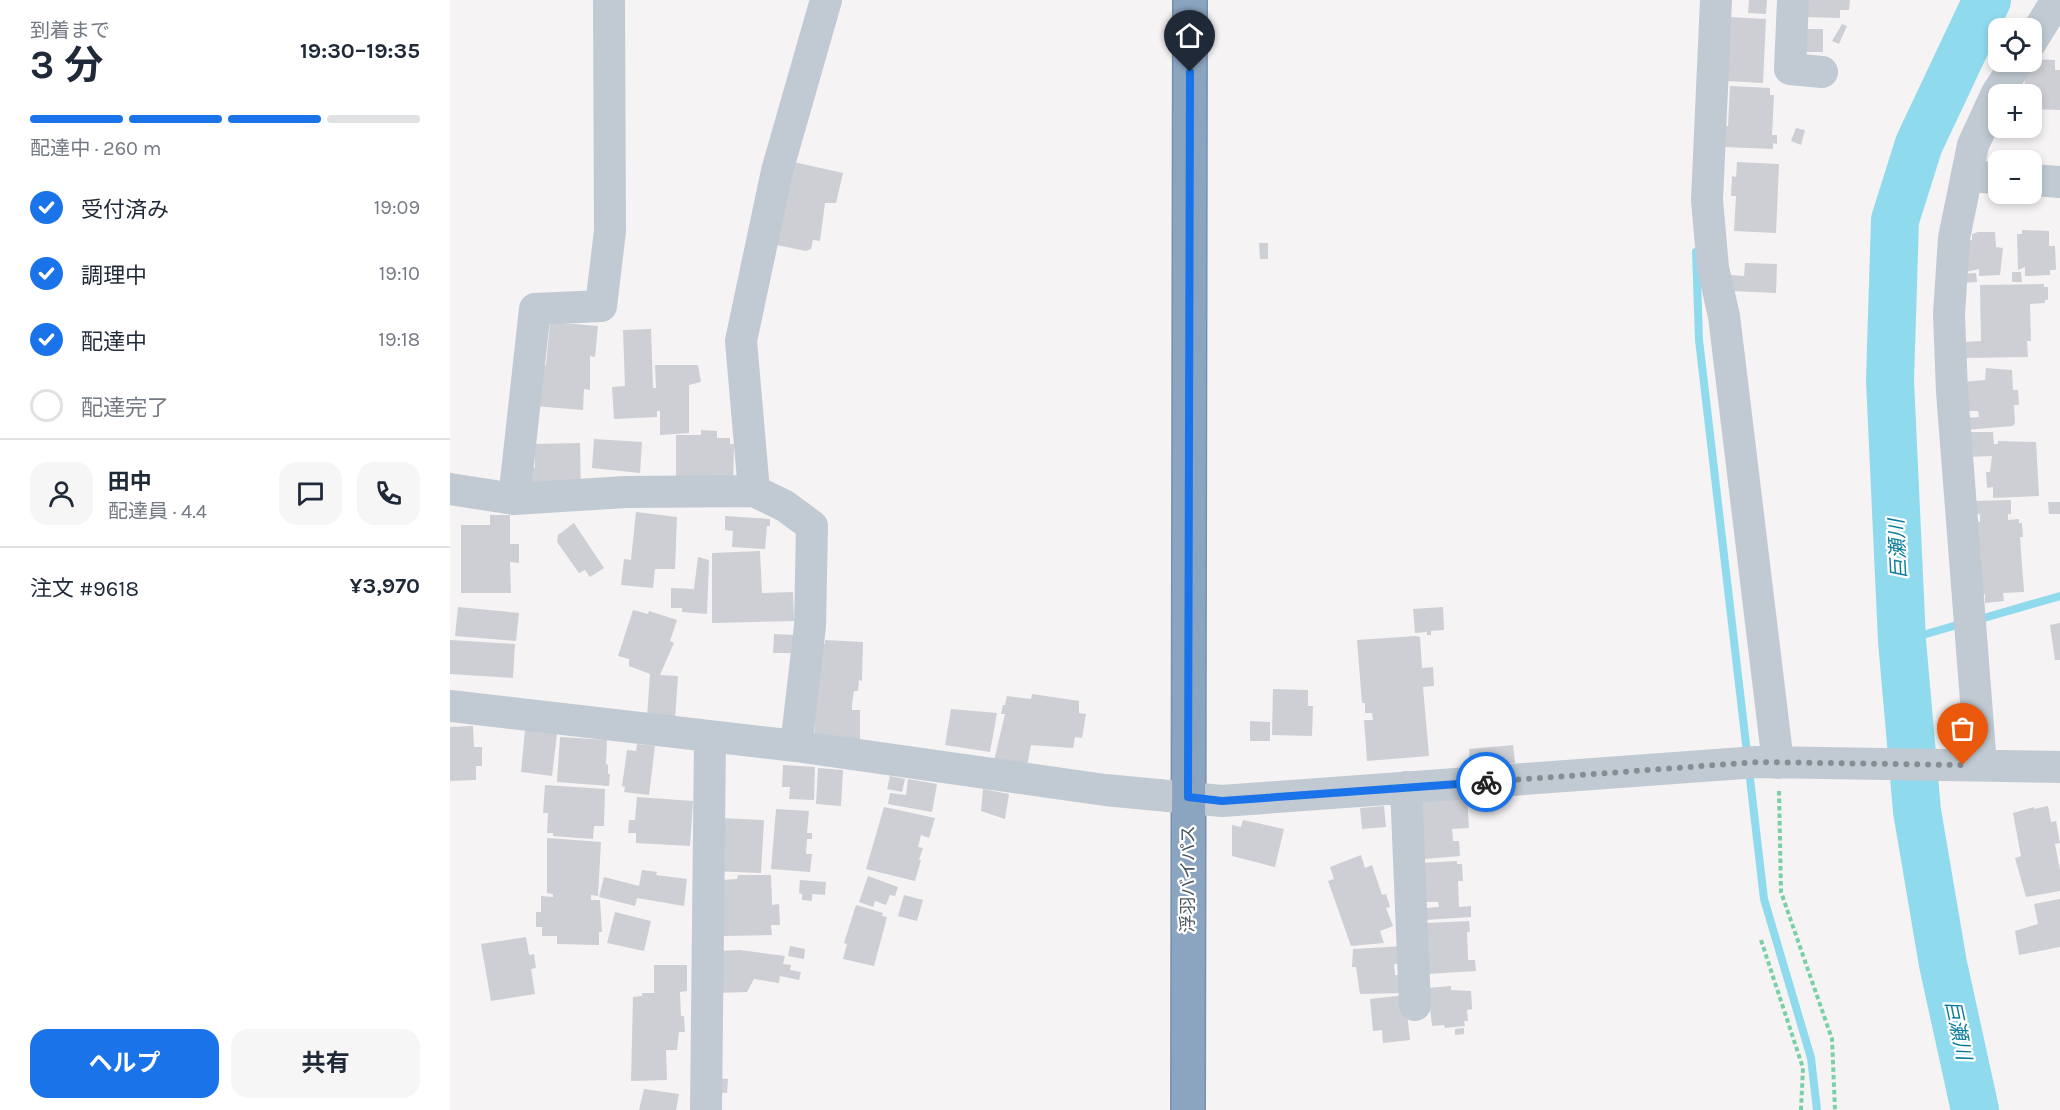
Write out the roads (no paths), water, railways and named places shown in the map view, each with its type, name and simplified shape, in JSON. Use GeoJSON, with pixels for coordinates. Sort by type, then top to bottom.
{"type":"FeatureCollection","features":[{"type":"Feature","properties":{"kind":"highway","name":"浮羽バイパス"},"geometry":{"type":"LineString","coordinates":[[1188,1110],[1190,0]]}},
{"type":"Feature","properties":{"kind":"street"},"geometry":{"type":"LineString","coordinates":[[514,499],[535,309],[601,306],[610,231],[609,0]]}},
{"type":"Feature","properties":{"kind":"street"},"geometry":{"type":"LineString","coordinates":[[754,491],[741,341],[777,171],[826,0]]}},
{"type":"Feature","properties":{"kind":"street"},"geometry":{"type":"LineString","coordinates":[[1716,0],[1707,200],[1713,268],[1725,328],[1757,763]]}},
{"type":"Feature","properties":{"kind":"street"},"geometry":{"type":"LineString","coordinates":[[1793,0],[1790,69],[1822,72]]}},
{"type":"Feature","properties":{"kind":"street"},"geometry":{"type":"LineString","coordinates":[[2042,33],[2057,0]]}},
{"type":"Feature","properties":{"kind":"street"},"geometry":{"type":"LineString","coordinates":[[1972,765],[1970,626],[1952,392],[1949,314],[1954,238],[1973,145],[1997,93],[2014,72]]}},
{"type":"Feature","properties":{"kind":"street"},"geometry":{"type":"LineString","coordinates":[[1967,177],[1988,178]]}},
{"type":"Feature","properties":{"kind":"street"},"geometry":{"type":"LineString","coordinates":[[2042,181],[2060,182]]}},
{"type":"Feature","properties":{"kind":"street"},"geometry":{"type":"LineString","coordinates":[[450,489],[514,499],[626,492],[754,491],[785,506],[812,526],[810,626],[796,746]]}},
{"type":"Feature","properties":{"kind":"street"},"geometry":{"type":"LineString","coordinates":[[450,706],[710,738],[796,746],[1105,790],[1222,801],[1757,763],[2060,767]]}},
{"type":"Feature","properties":{"kind":"street"},"geometry":{"type":"LineString","coordinates":[[706,1110],[710,738]]}},
{"type":"Feature","properties":{"kind":"street"},"geometry":{"type":"LineString","coordinates":[[1406,787],[1415,1005]]}},
{"type":"Feature","properties":{"kind":"waterway","name":"巨瀬川"},"geometry":{"type":"LineString","coordinates":[[1975,1110],[1943,964],[1917,811],[1902,641],[1890,380],[1895,220],[1919,144],[1987,0]]}},
{"type":"Feature","properties":{"kind":"waterway"},"geometry":{"type":"LineString","coordinates":[[1696,252],[1699,340],[1764,899],[1811,1058],[1817,1110]]}},
{"type":"Feature","properties":{"kind":"waterway"},"geometry":{"type":"LineString","coordinates":[[1977,620],[2060,596]]}},
{"type":"Feature","properties":{"kind":"waterway"},"geometry":{"type":"LineString","coordinates":[[1902,641],[1964,623]]}}]}
